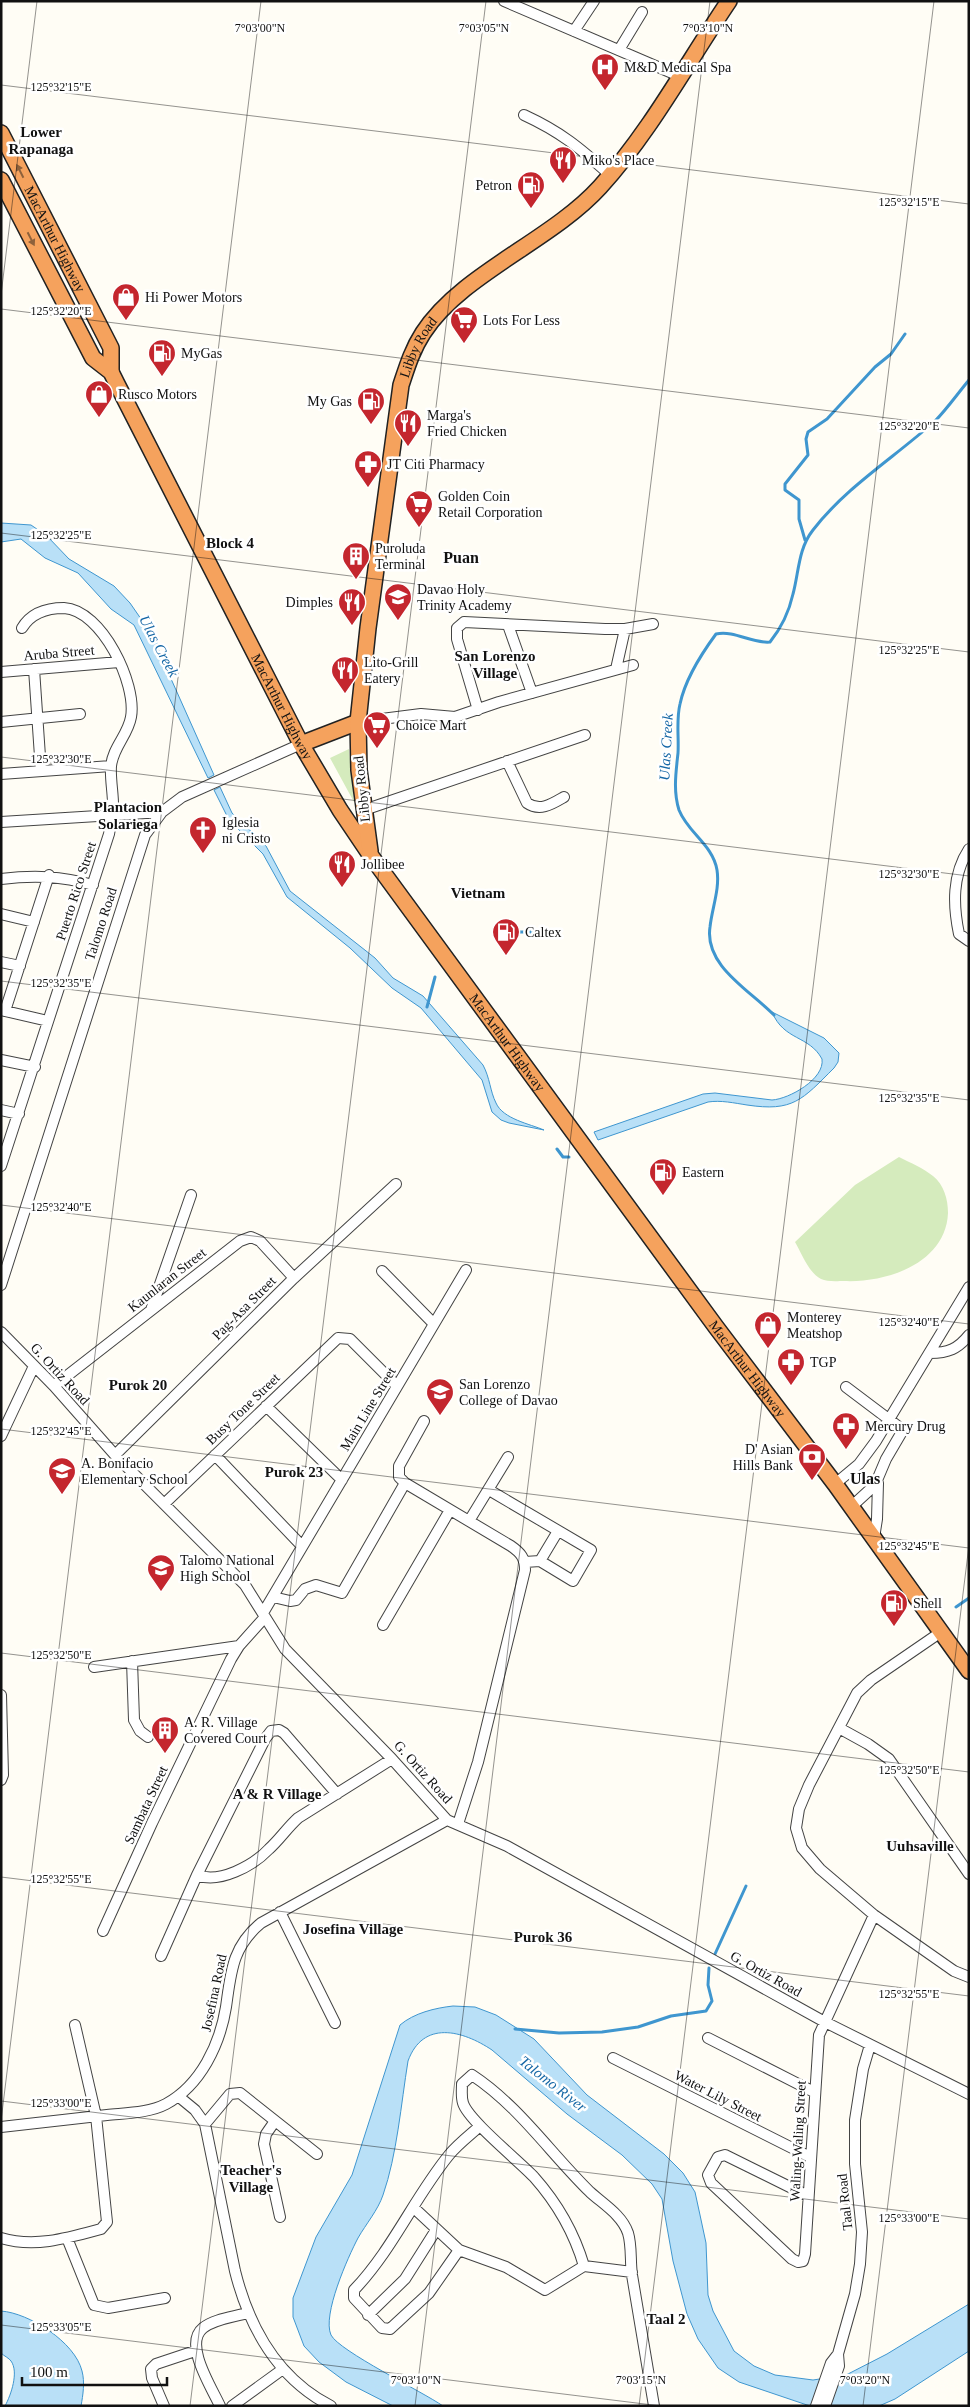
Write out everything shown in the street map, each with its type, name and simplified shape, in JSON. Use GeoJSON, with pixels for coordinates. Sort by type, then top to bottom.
{"type":"FeatureCollection","features":[{"type":"Feature","properties":{"kind":"highway","name":"Libby Road"},"geometry":{"type":"LineString","coordinates":[[371,856],[359,770],[358,722],[368,628],[401,385],[409,359],[423,333],[438,314],[458,295],[550,230],[586,200],[610,175],[639,137],[729,1]]}},
{"type":"Feature","properties":{"kind":"highway","name":"MacArthur Highway"},"geometry":{"type":"LineString","coordinates":[[1,134],[111,348],[111,372]]}},
{"type":"Feature","properties":{"kind":"highway","name":"MacArthur Highway"},"geometry":{"type":"LineString","coordinates":[[1,180],[92,358],[111,372],[301,744],[340,810],[371,856],[716,1327],[874,1538],[969,1672]]}},
{"type":"Feature","properties":{"kind":"highway"},"geometry":{"type":"LineString","coordinates":[[301,744],[358,722]]}},
{"type":"Feature","properties":{"kind":"street"},"geometry":{"type":"LineString","coordinates":[[504,1],[679,76]]}},
{"type":"Feature","properties":{"kind":"street"},"geometry":{"type":"LineString","coordinates":[[526,11],[533,1]]}},
{"type":"Feature","properties":{"kind":"street"},"geometry":{"type":"LineString","coordinates":[[574,31],[594,1]]}},
{"type":"Feature","properties":{"kind":"street"},"geometry":{"type":"LineString","coordinates":[[619,50],[642,12]]}},
{"type":"Feature","properties":{"kind":"street"},"geometry":{"type":"LineString","coordinates":[[524,115],[552,128],[577,146],[610,175]]}},
{"type":"Feature","properties":{"kind":"street","name":"Puerto Rico Street"},"geometry":{"type":"LineString","coordinates":[[2,1164],[93,885],[113,813],[111,766],[114,753],[127,731],[132,703],[119,662],[107,637],[95,624],[74,610],[65,608],[39,612],[27,619],[22,628]]}},
{"type":"Feature","properties":{"kind":"street"},"geometry":{"type":"LineString","coordinates":[[478,710],[457,639],[457,628],[460,624],[469,621],[508,625],[625,629],[653,624]]}},
{"type":"Feature","properties":{"kind":"street"},"geometry":{"type":"LineString","coordinates":[[508,625],[532,693]]}},
{"type":"Feature","properties":{"kind":"street"},"geometry":{"type":"LineString","coordinates":[[616,670],[625,629]]}},
{"type":"Feature","properties":{"kind":"street","name":"Aruba Street"},"geometry":{"type":"LineString","coordinates":[[1,672],[119,662]]}},
{"type":"Feature","properties":{"kind":"street"},"geometry":{"type":"LineString","coordinates":[[358,722],[421,714],[455,717],[633,665]]}},
{"type":"Feature","properties":{"kind":"street"},"geometry":{"type":"LineString","coordinates":[[34,669],[41,771]]}},
{"type":"Feature","properties":{"kind":"street"},"geometry":{"type":"LineString","coordinates":[[1,722],[80,714]]}},
{"type":"Feature","properties":{"kind":"street"},"geometry":{"type":"LineString","coordinates":[[364,810],[585,735]]}},
{"type":"Feature","properties":{"kind":"street","name":"Talomo Road"},"geometry":{"type":"LineString","coordinates":[[1,1284],[138,850],[148,830],[162,812],[174,802],[195,790],[301,744]]}},
{"type":"Feature","properties":{"kind":"street"},"geometry":{"type":"LineString","coordinates":[[507,761],[527,803],[532,806],[547,806],[564,797]]}},
{"type":"Feature","properties":{"kind":"street"},"geometry":{"type":"LineString","coordinates":[[1,774],[111,766]]}},
{"type":"Feature","properties":{"kind":"street"},"geometry":{"type":"LineString","coordinates":[[1,822],[113,813],[162,812]]}},
{"type":"Feature","properties":{"kind":"street"},"geometry":{"type":"LineString","coordinates":[[969,849],[960,867],[955,901],[959,934],[969,941]]}},
{"type":"Feature","properties":{"kind":"street"},"geometry":{"type":"LineString","coordinates":[[48,1021],[3,1010],[20,966],[49,875]]}},
{"type":"Feature","properties":{"kind":"street"},"geometry":{"type":"LineString","coordinates":[[1,879],[49,875],[93,885]]}},
{"type":"Feature","properties":{"kind":"street"},"geometry":{"type":"LineString","coordinates":[[1,914],[34,922]]}},
{"type":"Feature","properties":{"kind":"street"},"geometry":{"type":"LineString","coordinates":[[1,962],[20,966]]}},
{"type":"Feature","properties":{"kind":"street"},"geometry":{"type":"LineString","coordinates":[[1,1060],[35,1067]]}},
{"type":"Feature","properties":{"kind":"street"},"geometry":{"type":"LineString","coordinates":[[1,1110],[19,1114]]}},
{"type":"Feature","properties":{"kind":"street","name":"Pag-Asa Street"},"geometry":{"type":"LineString","coordinates":[[115,1455],[294,1278],[396,1184]]}},
{"type":"Feature","properties":{"kind":"street"},"geometry":{"type":"LineString","coordinates":[[151,1310],[191,1195]]}},
{"type":"Feature","properties":{"kind":"street","name":"Kaunlaran Street"},"geometry":{"type":"LineString","coordinates":[[54,1386],[246,1238],[251,1237],[260,1241],[294,1278]]}},
{"type":"Feature","properties":{"kind":"street","name":"Main Line Street"},"geometry":{"type":"LineString","coordinates":[[264,1615],[272,1597],[466,1270]]}},
{"type":"Feature","properties":{"kind":"street"},"geometry":{"type":"LineString","coordinates":[[382,1271],[434,1324]]}},
{"type":"Feature","properties":{"kind":"street"},"geometry":{"type":"LineString","coordinates":[[834,1484],[859,1464],[890,1420],[969,1287]]}},
{"type":"Feature","properties":{"kind":"street","name":"G. Ortiz Road"},"geometry":{"type":"LineString","coordinates":[[1,1332],[54,1386],[115,1455],[245,1585],[285,1648],[392,1759],[447,1820],[524,1855],[823,2021],[969,2094]]}},
{"type":"Feature","properties":{"kind":"street"},"geometry":{"type":"LineString","coordinates":[[930,1353],[951,1351],[958,1347],[969,1335]]}},
{"type":"Feature","properties":{"kind":"street","name":"Busy Tone Street"},"geometry":{"type":"LineString","coordinates":[[164,1504],[335,1340],[343,1337],[350,1339],[397,1386]]}},
{"type":"Feature","properties":{"kind":"street"},"geometry":{"type":"LineString","coordinates":[[1,1436],[34,1366]]}},
{"type":"Feature","properties":{"kind":"street"},"geometry":{"type":"LineString","coordinates":[[846,1387],[903,1430],[886,1459],[879,1477],[867,1494],[851,1507]]}},
{"type":"Feature","properties":{"kind":"street"},"geometry":{"type":"LineString","coordinates":[[266,1406],[342,1480]]}},
{"type":"Feature","properties":{"kind":"street"},"geometry":{"type":"LineString","coordinates":[[424,1421],[398,1470],[399,1477],[405,1484],[517,1550],[525,1562],[525,1570],[478,1762],[458,1824]]}},
{"type":"Feature","properties":{"kind":"street"},"geometry":{"type":"LineString","coordinates":[[215,1455],[302,1546]]}},
{"type":"Feature","properties":{"kind":"street"},"geometry":{"type":"LineString","coordinates":[[469,1521],[508,1457]]}},
{"type":"Feature","properties":{"kind":"street"},"geometry":{"type":"LineString","coordinates":[[874,1538],[879,1477]]}},
{"type":"Feature","properties":{"kind":"street"},"geometry":{"type":"LineString","coordinates":[[272,1597],[290,1601],[296,1600],[311,1585],[342,1593],[405,1484]]}},
{"type":"Feature","properties":{"kind":"street"},"geometry":{"type":"LineString","coordinates":[[489,1490],[591,1550],[573,1581],[540,1561],[525,1562]]}},
{"type":"Feature","properties":{"kind":"street"},"geometry":{"type":"LineString","coordinates":[[383,1625],[450,1510]]}},
{"type":"Feature","properties":{"kind":"street"},"geometry":{"type":"LineString","coordinates":[[540,1561],[558,1531]]}},
{"type":"Feature","properties":{"kind":"street","name":"Sambata Street"},"geometry":{"type":"LineString","coordinates":[[103,1931],[152,1823],[239,1646],[264,1615]]}},
{"type":"Feature","properties":{"kind":"street"},"geometry":{"type":"LineString","coordinates":[[941,1632],[864,1686],[853,1701],[801,1804],[796,1819],[797,1838],[802,1848],[814,1862],[874,1915],[954,1971],[969,1977]]}},
{"type":"Feature","properties":{"kind":"street"},"geometry":{"type":"LineString","coordinates":[[94,1666],[239,1646]]}},
{"type":"Feature","properties":{"kind":"street"},"geometry":{"type":"LineString","coordinates":[[132,1661],[134,1720],[140,1731],[148,1737]]}},
{"type":"Feature","properties":{"kind":"street"},"geometry":{"type":"LineString","coordinates":[[1,1695],[3,1775],[1,1780]]}},
{"type":"Feature","properties":{"kind":"street"},"geometry":{"type":"LineString","coordinates":[[839,1728],[868,1744],[889,1759],[969,1874]]}},
{"type":"Feature","properties":{"kind":"street"},"geometry":{"type":"LineString","coordinates":[[161,1956],[197,1875],[265,1739],[271,1731],[279,1730],[284,1733],[337,1794]]}},
{"type":"Feature","properties":{"kind":"street"},"geometry":{"type":"LineString","coordinates":[[197,1875],[210,1879],[220,1877],[249,1864],[270,1849],[298,1818],[392,1759]]}},
{"type":"Feature","properties":{"kind":"street","name":"Josefina Road"},"geometry":{"type":"LineString","coordinates":[[1,2127],[155,2108],[178,2096],[204,2066],[216,2047],[222,2027],[231,1969],[242,1942],[261,1923],[447,1820]]}},
{"type":"Feature","properties":{"kind":"street"},"geometry":{"type":"LineString","coordinates":[[280,1912],[335,2023]]}},
{"type":"Feature","properties":{"kind":"street","name":"Waling-Waling Street"},"geometry":{"type":"LineString","coordinates":[[808,2196],[725,2155],[718,2157],[708,2175],[711,2183],[786,2253],[796,2261],[801,2262],[805,2254],[817,2043],[823,2021],[874,1915]]}},
{"type":"Feature","properties":{"kind":"street"},"geometry":{"type":"LineString","coordinates":[[1,2238],[34,2243],[67,2238],[101,2229],[107,2222],[96,2116],[75,2025]]}},
{"type":"Feature","properties":{"kind":"street"},"geometry":{"type":"LineString","coordinates":[[708,2038],[814,2092]]}},
{"type":"Feature","properties":{"kind":"street","name":"Taal Road"},"geometry":{"type":"LineString","coordinates":[[825,2406],[855,2294],[860,2264],[862,2232],[855,2164],[855,2120],[863,2069],[870,2045]]}},
{"type":"Feature","properties":{"kind":"street","name":"Water Lily Street"},"geometry":{"type":"LineString","coordinates":[[613,2058],[810,2158]]}},
{"type":"Feature","properties":{"kind":"street"},"geometry":{"type":"LineString","coordinates":[[584,2266],[572,2231],[555,2202],[529,2172],[480,2126],[463,2104],[462,2084],[472,2075],[488,2086],[523,2118],[590,2192],[621,2220],[629,2234],[632,2272],[654,2406]]}},
{"type":"Feature","properties":{"kind":"street"},"geometry":{"type":"LineString","coordinates":[[205,2124],[226,2098],[235,2093],[244,2096],[317,2154]]}},
{"type":"Feature","properties":{"kind":"street"},"geometry":{"type":"LineString","coordinates":[[178,2096],[195,2110],[205,2124],[235,2271],[247,2313],[262,2342],[283,2369],[324,2404]]}},
{"type":"Feature","properties":{"kind":"street"},"geometry":{"type":"LineString","coordinates":[[275,2121],[266,2134],[264,2144],[280,2217]]}},
{"type":"Feature","properties":{"kind":"street"},"geometry":{"type":"LineString","coordinates":[[459,2250],[429,2293],[390,2329],[382,2328],[354,2298],[354,2290],[384,2254],[414,2208],[422,2192],[450,2154],[480,2126]]}},
{"type":"Feature","properties":{"kind":"street"},"geometry":{"type":"LineString","coordinates":[[414,2208],[459,2250],[506,2268],[545,2290],[584,2266],[632,2272]]}},
{"type":"Feature","properties":{"kind":"street"},"geometry":{"type":"LineString","coordinates":[[368,2315],[405,2279],[436,2230]]}},
{"type":"Feature","properties":{"kind":"street"},"geometry":{"type":"LineString","coordinates":[[67,2238],[94,2305],[108,2308],[165,2298]]}},
{"type":"Feature","properties":{"kind":"street"},"geometry":{"type":"LineString","coordinates":[[220,2406],[195,2351],[198,2334],[204,2327],[247,2313]]}},
{"type":"Feature","properties":{"kind":"street"},"geometry":{"type":"LineString","coordinates":[[164,2406],[150,2369],[156,2364],[195,2351]]}},
{"type":"Feature","properties":{"kind":"street","name":"Taal Road"},"geometry":{"type":"LineString","coordinates":[[816,2406],[835,2364]]}},
{"type":"Feature","properties":{"kind":"street"},"geometry":{"type":"LineString","coordinates":[[232,2406],[283,2369]]}},
{"type":"Feature","properties":{"kind":"green space"},"geometry":{"type":"Polygon","coordinates":[[[349,749],[354,802],[330,758],[349,749]]]}},
{"type":"Feature","properties":{"kind":"green space"},"geometry":{"type":"Polygon","coordinates":[[[899,1157],[933,1176],[945,1193],[948,1213],[945,1230],[937,1245],[926,1257],[895,1274],[861,1281],[821,1279],[809,1268],[795,1242],[855,1185],[899,1157]]]}},
{"type":"Feature","properties":{"kind":"water"},"geometry":{"type":"Polygon","coordinates":[[[1,523],[31,525],[47,536],[69,559],[114,586],[130,603],[157,642],[161,662],[172,681],[214,775],[208,778],[134,625],[111,609],[78,573],[45,558],[21,539],[1,542],[1,523]]]}},
{"type":"Feature","properties":{"kind":"water"},"geometry":{"type":"Polygon","coordinates":[[[220,787],[232,813],[266,846],[290,891],[375,958],[393,978],[423,996],[483,1065],[499,1109],[511,1117],[544,1130],[509,1123],[501,1120],[492,1112],[482,1080],[421,1008],[392,988],[350,948],[287,897],[263,854],[229,820],[214,790],[220,787]]]}},
{"type":"Feature","properties":{"kind":"water"},"geometry":{"type":"Polygon","coordinates":[[[772,1012],[824,1038],[839,1053],[838,1062],[834,1068],[805,1096],[786,1105],[776,1107],[708,1102],[598,1140],[594,1132],[703,1094],[715,1093],[772,1100],[787,1096],[805,1087],[818,1074],[822,1059],[817,1051],[783,1028],[772,1012]]]}},
{"type":"Feature","properties":{"kind":"water","name":"Talomo River"},"geometry":{"type":"Polygon","coordinates":[[[453,2006],[475,2007],[496,2015],[534,2039],[587,2095],[664,2154],[683,2173],[695,2192],[706,2243],[708,2295],[713,2311],[734,2351],[754,2366],[775,2375],[813,2380],[846,2375],[887,2354],[969,2304],[969,2351],[895,2399],[879,2406],[810,2406],[739,2382],[718,2368],[698,2339],[687,2314],[673,2261],[662,2199],[652,2184],[622,2155],[567,2114],[492,2050],[468,2038],[444,2033],[433,2034],[423,2039],[415,2048],[408,2061],[388,2180],[381,2201],[348,2258],[337,2286],[329,2326],[331,2335],[349,2351],[443,2406],[393,2406],[346,2382],[319,2362],[304,2346],[293,2317],[293,2298],[316,2237],[352,2175],[400,2025],[412,2017],[425,2012],[453,2006]]]}},
{"type":"Feature","properties":{"kind":"water"},"geometry":{"type":"Polygon","coordinates":[[[1,2311],[24,2317],[37,2323],[61,2340],[70,2350],[78,2360],[83,2375],[81,2406],[5,2406],[12,2390],[14,2371],[11,2361],[1,2353],[1,2311]]]}},
{"type":"Feature","properties":{"kind":"waterway"},"geometry":{"type":"LineString","coordinates":[[805,540],[799,519],[799,500],[785,490],[785,484],[808,455],[806,439],[808,432],[827,419],[875,367],[891,354],[905,334]]}},
{"type":"Feature","properties":{"kind":"waterway","name":"Ulas Creek"},"geometry":{"type":"LineString","coordinates":[[774,1015],[731,977],[714,954],[710,941],[710,927],[718,877],[715,861],[706,846],[683,818],[676,796],[678,716],[682,695],[695,667],[716,634],[730,634],[757,641],[770,642],[787,613],[804,545],[813,530],[840,500],[935,421],[969,380]]}},
{"type":"Feature","properties":{"kind":"waterway"},"geometry":{"type":"LineString","coordinates":[[510,932],[543,932]]}},
{"type":"Feature","properties":{"kind":"waterway"},"geometry":{"type":"LineString","coordinates":[[427,1007],[435,977]]}},
{"type":"Feature","properties":{"kind":"waterway","name":"Ulas Creek"},"geometry":{"type":"LineString","coordinates":[[557,1149],[563,1157],[569,1157]]}},
{"type":"Feature","properties":{"kind":"waterway"},"geometry":{"type":"LineString","coordinates":[[956,1607],[969,1598]]}},
{"type":"Feature","properties":{"kind":"waterway"},"geometry":{"type":"LineString","coordinates":[[715,1954],[746,1886]]}},
{"type":"Feature","properties":{"kind":"waterway"},"geometry":{"type":"LineString","coordinates":[[515,2029],[559,2033],[602,2032],[638,2027],[671,2016],[706,2011],[712,2001],[708,1985],[709,1968]]}},
{"type":"Feature","properties":{"kind":"place","name":"M&D Medical Spa"},"geometry":{"type":"Point","coordinates":[605,91]}},
{"type":"Feature","properties":{"kind":"place","name":"Miko's Place"},"geometry":{"type":"Point","coordinates":[563,184]}},
{"type":"Feature","properties":{"kind":"place","name":"Petron"},"geometry":{"type":"Point","coordinates":[531,209]}},
{"type":"Feature","properties":{"kind":"place","name":"Hi Power Motors"},"geometry":{"type":"Point","coordinates":[126,321]}},
{"type":"Feature","properties":{"kind":"place","name":"Lots For Less"},"geometry":{"type":"Point","coordinates":[464,344]}},
{"type":"Feature","properties":{"kind":"place","name":"MyGas"},"geometry":{"type":"Point","coordinates":[162,377]}},
{"type":"Feature","properties":{"kind":"place","name":"Rusco Motors"},"geometry":{"type":"Point","coordinates":[99,418]}},
{"type":"Feature","properties":{"kind":"place","name":"My Gas"},"geometry":{"type":"Point","coordinates":[371,425]}},
{"type":"Feature","properties":{"kind":"place","name":"Marga's Fried Chicken"},"geometry":{"type":"Point","coordinates":[408,447]}},
{"type":"Feature","properties":{"kind":"place","name":"JT Citi Pharmacy"},"geometry":{"type":"Point","coordinates":[368,488]}},
{"type":"Feature","properties":{"kind":"place","name":"Golden Coin Retail Corporation"},"geometry":{"type":"Point","coordinates":[419,528]}},
{"type":"Feature","properties":{"kind":"place","name":"Puroluda Terminal"},"geometry":{"type":"Point","coordinates":[356,580]}},
{"type":"Feature","properties":{"kind":"place","name":"Davao Holy Trinity Academy"},"geometry":{"type":"Point","coordinates":[398,621]}},
{"type":"Feature","properties":{"kind":"place","name":"Dimples"},"geometry":{"type":"Point","coordinates":[352,626]}},
{"type":"Feature","properties":{"kind":"place","name":"Lito-Grill Eatery"},"geometry":{"type":"Point","coordinates":[345,694]}},
{"type":"Feature","properties":{"kind":"place","name":"Choice Mart"},"geometry":{"type":"Point","coordinates":[377,749]}},
{"type":"Feature","properties":{"kind":"place","name":"Iglesia ni Cristo"},"geometry":{"type":"Point","coordinates":[203,854]}},
{"type":"Feature","properties":{"kind":"place","name":"Jollibee"},"geometry":{"type":"Point","coordinates":[342,888]}},
{"type":"Feature","properties":{"kind":"place","name":"Caltex"},"geometry":{"type":"Point","coordinates":[506,956]}},
{"type":"Feature","properties":{"kind":"place","name":"Eastern"},"geometry":{"type":"Point","coordinates":[663,1196]}},
{"type":"Feature","properties":{"kind":"place","name":"Monterey Meatshop"},"geometry":{"type":"Point","coordinates":[768,1349]}},
{"type":"Feature","properties":{"kind":"place","name":"TGP"},"geometry":{"type":"Point","coordinates":[791,1386]}},
{"type":"Feature","properties":{"kind":"place","name":"San Lorenzo College of Davao"},"geometry":{"type":"Point","coordinates":[440,1416]}},
{"type":"Feature","properties":{"kind":"place","name":"Mercury Drug"},"geometry":{"type":"Point","coordinates":[846,1450]}},
{"type":"Feature","properties":{"kind":"place","name":"D' Asian Hills Bank"},"geometry":{"type":"Point","coordinates":[812,1481]}},
{"type":"Feature","properties":{"kind":"place","name":"A. Bonifacio Elementary School"},"geometry":{"type":"Point","coordinates":[62,1495]}},
{"type":"Feature","properties":{"kind":"place","name":"Talomo National High School"},"geometry":{"type":"Point","coordinates":[161,1592]}},
{"type":"Feature","properties":{"kind":"place","name":"Shell"},"geometry":{"type":"Point","coordinates":[894,1627]}},
{"type":"Feature","properties":{"kind":"place","name":"A. R. Village Covered Court"},"geometry":{"type":"Point","coordinates":[165,1754]}},
{"type":"Feature","properties":{"kind":"district","name":"Lower Rapanaga"},"geometry":{"type":"Point","coordinates":[41,140]}},
{"type":"Feature","properties":{"kind":"district","name":"Block 4"},"geometry":{"type":"Point","coordinates":[230,543]}},
{"type":"Feature","properties":{"kind":"district","name":"Puan"},"geometry":{"type":"Point","coordinates":[461,557]}},
{"type":"Feature","properties":{"kind":"district","name":"San Lorenzo Village"},"geometry":{"type":"Point","coordinates":[495,664]}},
{"type":"Feature","properties":{"kind":"district","name":"Plantacion Solariega"},"geometry":{"type":"Point","coordinates":[128,816]}},
{"type":"Feature","properties":{"kind":"district","name":"Vietnam"},"geometry":{"type":"Point","coordinates":[478,893]}},
{"type":"Feature","properties":{"kind":"district","name":"Purok 20"},"geometry":{"type":"Point","coordinates":[138,1385]}},
{"type":"Feature","properties":{"kind":"district","name":"Purok 23"},"geometry":{"type":"Point","coordinates":[294,1472]}},
{"type":"Feature","properties":{"kind":"district","name":"Ulas"},"geometry":{"type":"Point","coordinates":[865,1478]}},
{"type":"Feature","properties":{"kind":"district","name":"A & R Village"},"geometry":{"type":"Point","coordinates":[277,1794]}},
{"type":"Feature","properties":{"kind":"district","name":"Uuhsaville"},"geometry":{"type":"Point","coordinates":[920,1846]}},
{"type":"Feature","properties":{"kind":"district","name":"Josefina Village"},"geometry":{"type":"Point","coordinates":[353,1929]}},
{"type":"Feature","properties":{"kind":"district","name":"Purok 36"},"geometry":{"type":"Point","coordinates":[543,1937]}},
{"type":"Feature","properties":{"kind":"district","name":"Teacher's Village"},"geometry":{"type":"Point","coordinates":[251,2178]}},
{"type":"Feature","properties":{"kind":"district","name":"Taal 2"},"geometry":{"type":"Point","coordinates":[666,2319]}}]}
